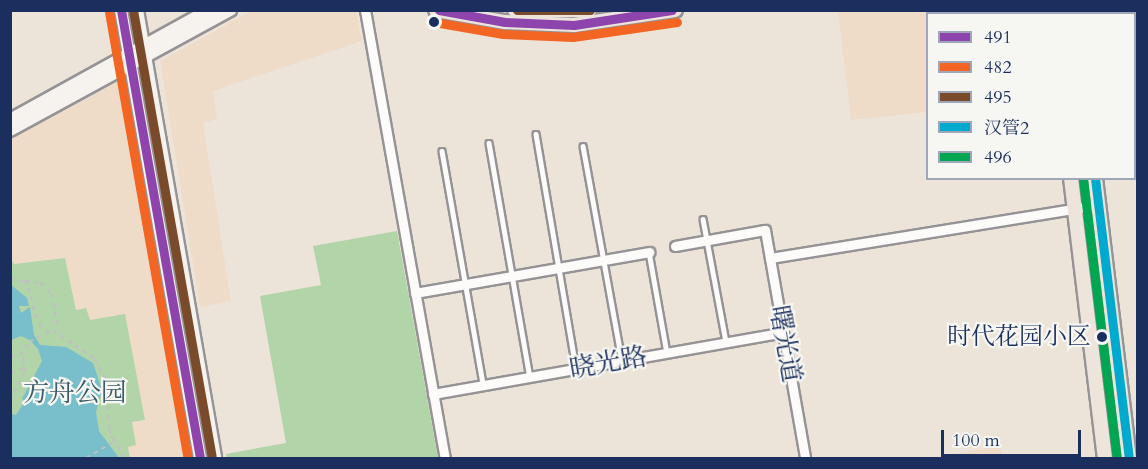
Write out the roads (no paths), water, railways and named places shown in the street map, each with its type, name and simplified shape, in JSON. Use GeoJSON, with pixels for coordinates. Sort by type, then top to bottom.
{"type":"FeatureCollection","features":[{"type":"Feature","properties":{"kind":"main road"},"geometry":{"type":"LineString","coordinates":[[121,10],[200,459]]}},
{"type":"Feature","properties":{"kind":"main road"},"geometry":{"type":"LineString","coordinates":[[137,10],[215,459]]}},
{"type":"Feature","properties":{"kind":"main road"},"geometry":{"type":"LineString","coordinates":[[144,52],[209,10]]}},
{"type":"Feature","properties":{"kind":"main road"},"geometry":{"type":"LineString","coordinates":[[10,120],[230,10]]}},
{"type":"Feature","properties":{"kind":"main road"},"geometry":{"type":"LineString","coordinates":[[436,10],[505,22],[574,25],[675,10]]}},
{"type":"Feature","properties":{"kind":"main road"},"geometry":{"type":"LineString","coordinates":[[515,10],[589,10]]}},
{"type":"Feature","properties":{"kind":"main road"},"geometry":{"type":"LineString","coordinates":[[10,130],[129,60]]}},
{"type":"Feature","properties":{"kind":"main road"},"geometry":{"type":"LineString","coordinates":[[1071,180],[1105,459]]}},
{"type":"Feature","properties":{"kind":"main road"},"geometry":{"type":"LineString","coordinates":[[1095,180],[1129,459]]}},
{"type":"Feature","properties":{"kind":"street"},"geometry":{"type":"LineString","coordinates":[[365,10],[445,459]]}},
{"type":"Feature","properties":{"kind":"street"},"geometry":{"type":"LineString","coordinates":[[770,258],[1098,205]]}},
{"type":"Feature","properties":{"kind":"street","name":"曙光道"},"geometry":{"type":"LineString","coordinates":[[707,240],[765,230],[804,459]]}},
{"type":"Feature","properties":{"kind":"street"},"geometry":{"type":"LineString","coordinates":[[675,246],[707,240]]}},
{"type":"Feature","properties":{"kind":"street"},"geometry":{"type":"LineString","coordinates":[[415,293],[649,252]]}},
{"type":"Feature","properties":{"kind":"street","name":"晓光路"},"geometry":{"type":"LineString","coordinates":[[434,394],[783,332]]}},
{"type":"Feature","properties":{"kind":"lane"},"geometry":{"type":"LineString","coordinates":[[536,134],[576,369]]}},
{"type":"Feature","properties":{"kind":"lane"},"geometry":{"type":"LineString","coordinates":[[489,143],[530,377]]}},
{"type":"Feature","properties":{"kind":"lane"},"geometry":{"type":"LineString","coordinates":[[583,146],[622,361]]}},
{"type":"Feature","properties":{"kind":"lane"},"geometry":{"type":"LineString","coordinates":[[442,151],[483,386]]}},
{"type":"Feature","properties":{"kind":"lane"},"geometry":{"type":"LineString","coordinates":[[703,219],[726,342]]}},
{"type":"Feature","properties":{"kind":"lane"},"geometry":{"type":"LineString","coordinates":[[649,252],[667,353]]}},
{"type":"Feature","properties":{"kind":"water"},"geometry":{"type":"Polygon","coordinates":[[[11,285],[27,298],[29,306],[19,306],[21,313],[30,307],[34,335],[40,345],[66,347],[93,363],[102,390],[96,412],[99,431],[119,458],[11,458],[12,414],[16,415],[25,401],[22,399],[42,361],[38,349],[30,340],[21,336],[11,340],[11,285]]]}},
{"type":"Feature","properties":{"kind":"place","name":"时代花园小区"},"geometry":{"type":"Point","coordinates":[1102,337]}},
{"type":"Feature","properties":{"kind":"park label","name":"方舟公园"},"geometry":{"type":"Point","coordinates":[75,393]}}]}
